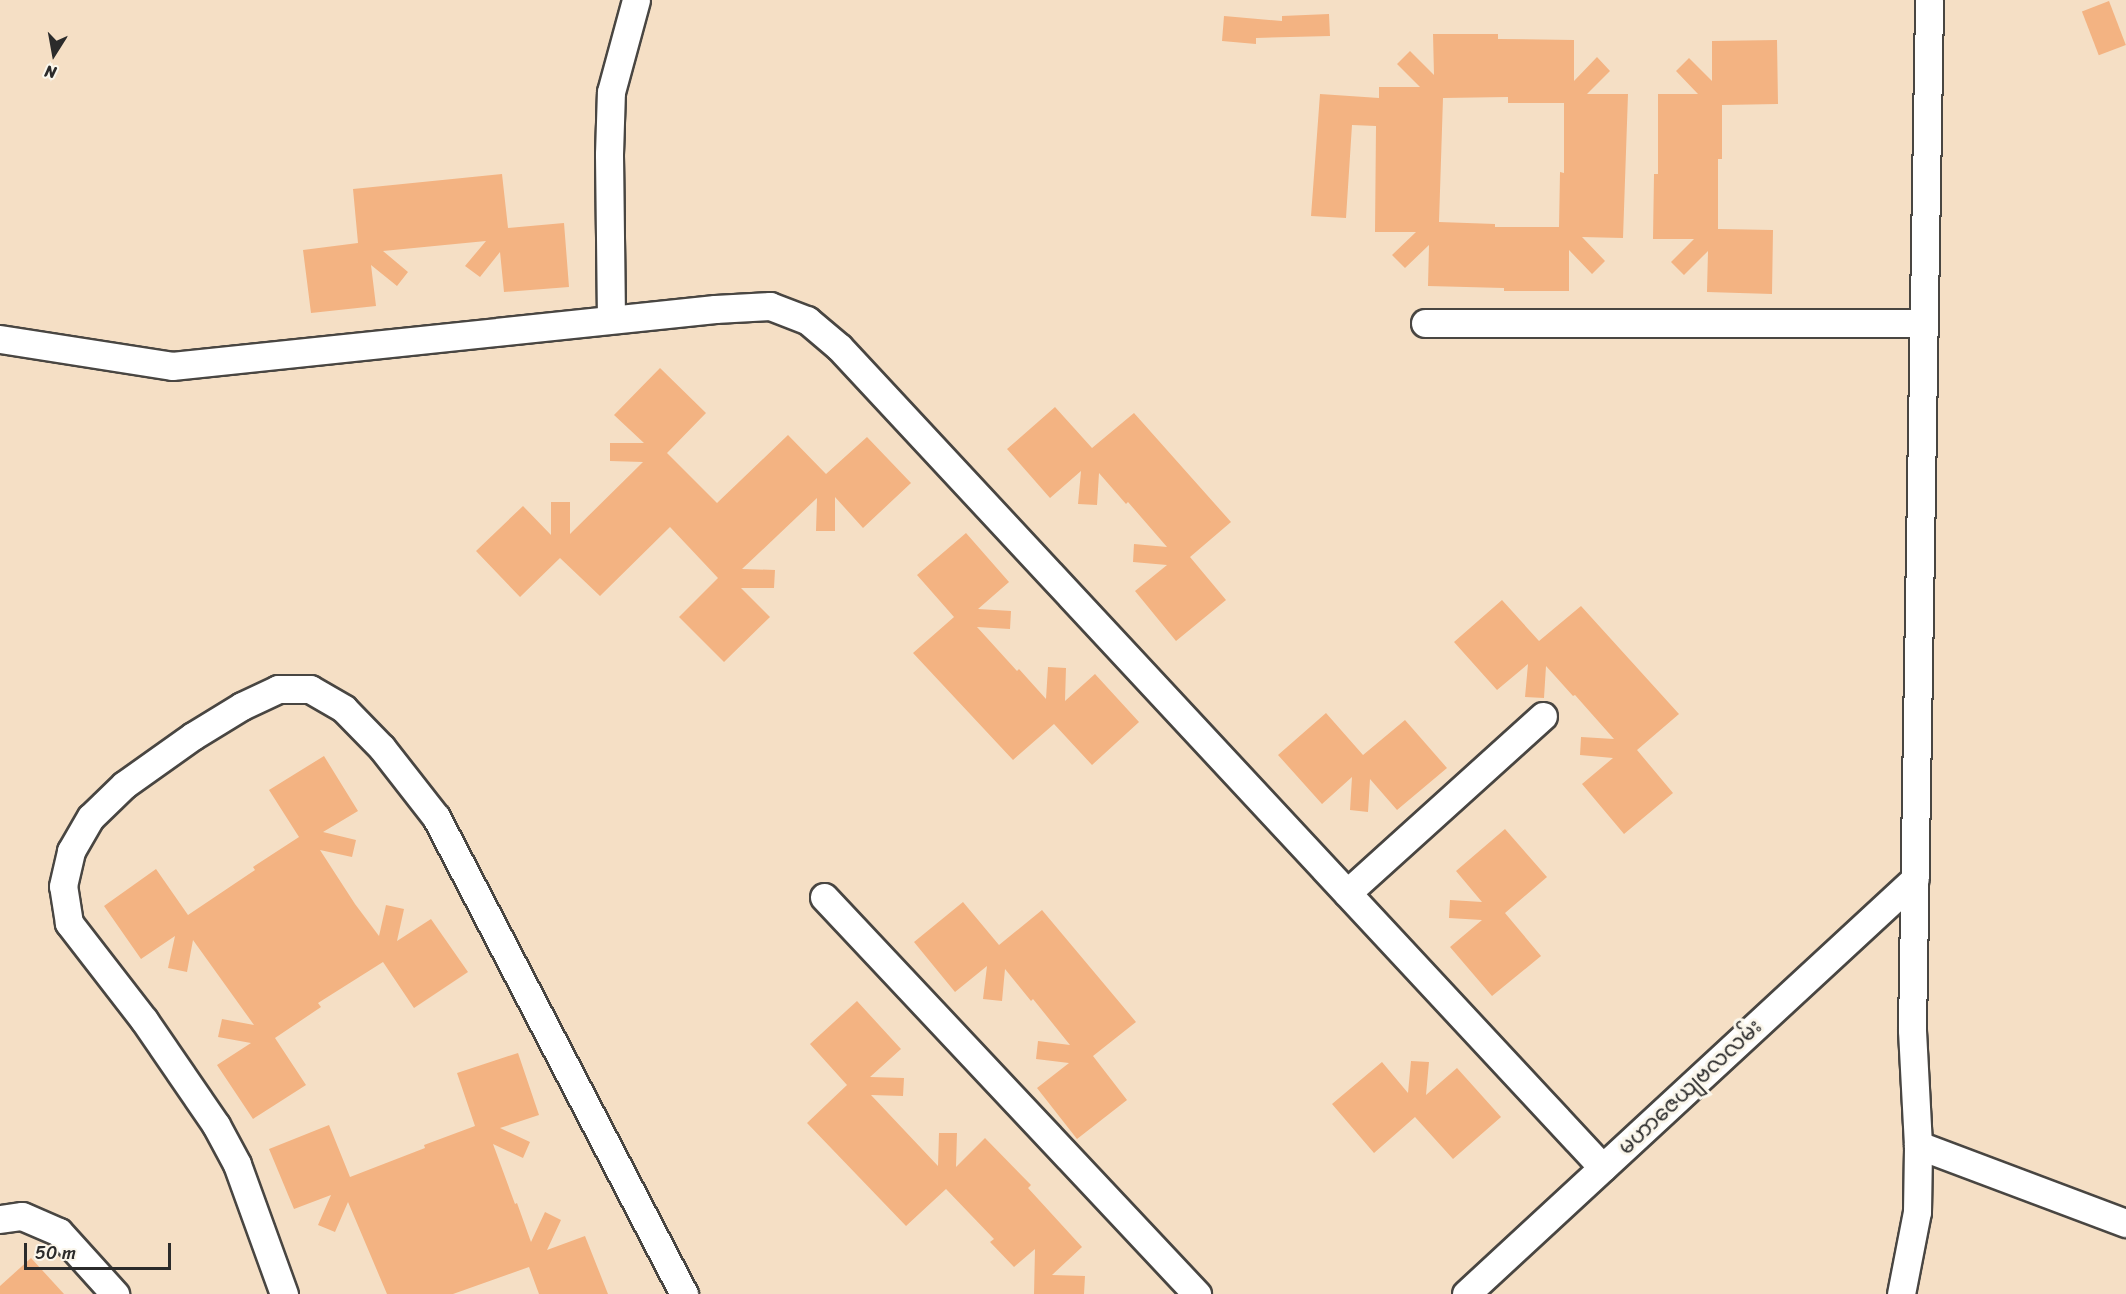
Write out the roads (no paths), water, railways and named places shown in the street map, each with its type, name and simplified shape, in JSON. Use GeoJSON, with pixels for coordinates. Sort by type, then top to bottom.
{"type":"FeatureCollection","features":[{"type":"Feature","properties":{"kind":"street"},"geometry":{"type":"LineString","coordinates":[[611,320],[609,154],[611,92],[636,0]]}},
{"type":"Feature","properties":{"kind":"street"},"geometry":{"type":"LineString","coordinates":[[1901,1294],[1917,1212],[1918,1145],[1912,1030],[1929,0]]}},
{"type":"Feature","properties":{"kind":"street"},"geometry":{"type":"LineString","coordinates":[[0,339],[172,366],[715,309],[770,306],[807,320],[839,347],[1603,1168]]}},
{"type":"Feature","properties":{"kind":"street"},"geometry":{"type":"LineString","coordinates":[[1425,323],[1923,323]]}},
{"type":"Feature","properties":{"kind":"street"},"geometry":{"type":"LineString","coordinates":[[284,1294],[237,1164],[216,1125],[144,1020],[69,923],[63,886],[71,851],[91,817],[124,785],[193,736],[242,706],[278,689],[310,689],[344,709],[382,748],[436,817],[684,1294]]}},
{"type":"Feature","properties":{"kind":"street"},"geometry":{"type":"LineString","coordinates":[[1347,893],[1543,716]]}},
{"type":"Feature","properties":{"kind":"street","name":"မဟာဇေယျဗလလမ်း"},"geometry":{"type":"LineString","coordinates":[[1466,1294],[1914,879]]}},
{"type":"Feature","properties":{"kind":"street"},"geometry":{"type":"LineString","coordinates":[[824,897],[1197,1294]]}},
{"type":"Feature","properties":{"kind":"street"},"geometry":{"type":"LineString","coordinates":[[1918,1145],[2126,1223]]}},
{"type":"Feature","properties":{"kind":"street"},"geometry":{"type":"LineString","coordinates":[[0,1219],[22,1216],[60,1232],[115,1294]]}}]}
